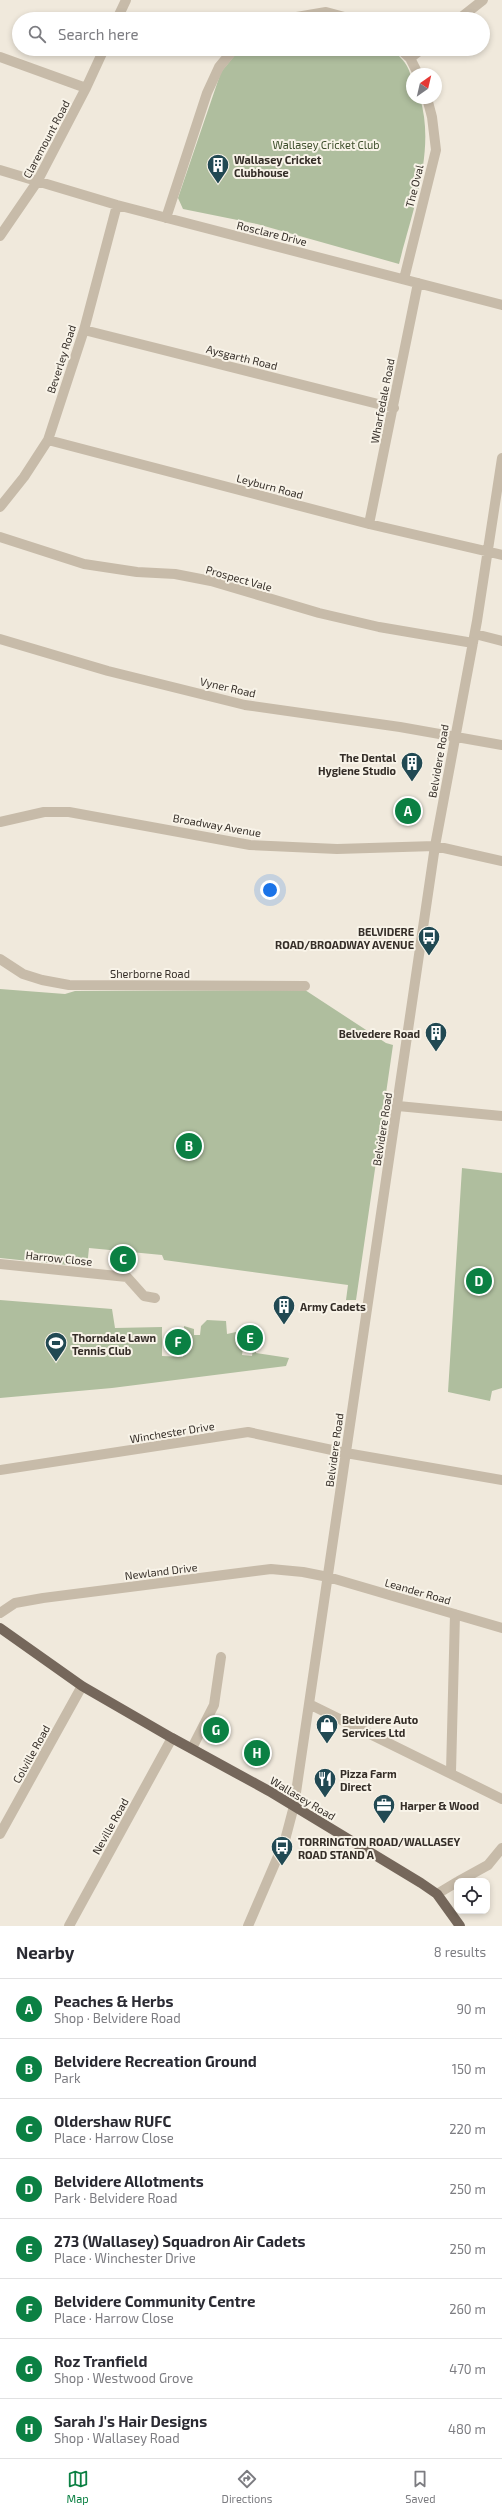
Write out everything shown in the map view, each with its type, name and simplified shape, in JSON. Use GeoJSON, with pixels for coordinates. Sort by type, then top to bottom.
{"type":"FeatureCollection","features":[{"type":"Feature","properties":{"kind":"main road","name":"Wallasey Road"},"geometry":{"type":"LineString","coordinates":[[0,1628],[82,1686],[294,1806],[437,1894],[460,1926]]}},
{"type":"Feature","properties":{"kind":"street"},"geometry":{"type":"LineString","coordinates":[[120,12],[126,0]]}},
{"type":"Feature","properties":{"kind":"street"},"geometry":{"type":"LineString","coordinates":[[468,12],[483,0]]}},
{"type":"Feature","properties":{"kind":"street","name":"Claremount Road"},"geometry":{"type":"LineString","coordinates":[[0,236],[37,182],[86,88],[101,56]]}},
{"type":"Feature","properties":{"kind":"street"},"geometry":{"type":"LineString","coordinates":[[166,218],[207,93],[219,67],[228,56]]}},
{"type":"Feature","properties":{"kind":"street"},"geometry":{"type":"LineString","coordinates":[[413,56],[410,58],[415,68]]}},
{"type":"Feature","properties":{"kind":"street"},"geometry":{"type":"LineString","coordinates":[[0,57],[86,88]]}},
{"type":"Feature","properties":{"kind":"street","name":"The Oval"},"geometry":{"type":"LineString","coordinates":[[404,279],[436,150],[432,117],[429,104]]}},
{"type":"Feature","properties":{"kind":"street","name":"Rosclare Drive"},"geometry":{"type":"LineString","coordinates":[[0,170],[116,205],[502,305]]}},
{"type":"Feature","properties":{"kind":"street","name":"Beverley Road"},"geometry":{"type":"LineString","coordinates":[[0,508],[24,477],[48,440],[84,330],[116,205]]}},
{"type":"Feature","properties":{"kind":"street","name":"Wharfedale Road"},"geometry":{"type":"LineString","coordinates":[[369,524],[394,408],[418,283]]}},
{"type":"Feature","properties":{"kind":"street","name":"Aysgarth Road"},"geometry":{"type":"LineString","coordinates":[[84,330],[394,408]]}},
{"type":"Feature","properties":{"kind":"street","name":"Leyburn Road"},"geometry":{"type":"LineString","coordinates":[[48,440],[369,524],[502,555]]}},
{"type":"Feature","properties":{"kind":"street","name":"Belvidere Road"},"geometry":{"type":"LineString","coordinates":[[248,1926],[285,1840],[294,1806],[435,846],[474,638],[502,458]]}},
{"type":"Feature","properties":{"kind":"street","name":"Prospect Vale"},"geometry":{"type":"LineString","coordinates":[[0,537],[84,564],[197,578],[319,613],[380,627],[502,641]]}},
{"type":"Feature","properties":{"kind":"street","name":"Vyner Road"},"geometry":{"type":"LineString","coordinates":[[0,639],[108,671],[245,705],[455,736],[502,746]]}},
{"type":"Feature","properties":{"kind":"street","name":"Broadway Avenue"},"geometry":{"type":"LineString","coordinates":[[0,822],[44,812],[69,812],[250,845],[337,849],[435,846],[502,861]]}},
{"type":"Feature","properties":{"kind":"street","name":"Sherborne Road"},"geometry":{"type":"LineString","coordinates":[[0,960],[23,974],[42,980],[69,985],[305,986]]}},
{"type":"Feature","properties":{"kind":"street"},"geometry":{"type":"LineString","coordinates":[[398,1106],[502,1116]]}},
{"type":"Feature","properties":{"kind":"street","name":"Harrow Close"},"geometry":{"type":"LineString","coordinates":[[0,1264],[127,1277],[144,1296],[155,1298]]}},
{"type":"Feature","properties":{"kind":"street","name":"Winchester Drive"},"geometry":{"type":"LineString","coordinates":[[0,1470],[248,1432],[346,1453],[502,1480]]}},
{"type":"Feature","properties":{"kind":"street","name":"Newland Drive"},"geometry":{"type":"LineString","coordinates":[[0,1613],[15,1602],[271,1569],[303,1572],[328,1577]]}},
{"type":"Feature","properties":{"kind":"street","name":"Leander Road"},"geometry":{"type":"LineString","coordinates":[[328,1577],[502,1628]]}},
{"type":"Feature","properties":{"kind":"street"},"geometry":{"type":"LineString","coordinates":[[451,1772],[455,1614]]}},
{"type":"Feature","properties":{"kind":"street"},"geometry":{"type":"LineString","coordinates":[[192,1748],[214,1705],[221,1658]]}},
{"type":"Feature","properties":{"kind":"street","name":"Colville Road"},"geometry":{"type":"LineString","coordinates":[[0,1834],[82,1686]]}},
{"type":"Feature","properties":{"kind":"street"},"geometry":{"type":"LineString","coordinates":[[309,1704],[451,1772],[502,1799]]}},
{"type":"Feature","properties":{"kind":"street","name":"Neville Road"},"geometry":{"type":"LineString","coordinates":[[69,1926],[172,1738]]}},
{"type":"Feature","properties":{"kind":"street"},"geometry":{"type":"LineString","coordinates":[[464,1878],[488,1865],[502,1848]]}},
{"type":"Feature","properties":{"kind":"street"},"geometry":{"type":"LineString","coordinates":[[437,1894],[454,1883]]}},
{"type":"Feature","properties":{"kind":"green space","name":"Wallasey Cricket Club"},"geometry":{"type":"Polygon","coordinates":[[[234,56],[398,56],[407,66],[406,104],[421,104],[424,118],[425,139],[424,160],[416,203],[399,264],[257,224],[183,209],[178,198],[221,72],[234,56]]]}},
{"type":"Feature","properties":{"kind":"green space"},"geometry":{"type":"Polygon","coordinates":[[[0,989],[65,994],[75,991],[305,990],[386,1043],[393,1045],[356,1300],[346,1300],[348,1285],[164,1260],[162,1255],[89,1248],[87,1267],[0,1258],[0,989]]]}},
{"type":"Feature","properties":{"kind":"green space"},"geometry":{"type":"Polygon","coordinates":[[[462,1168],[502,1173],[502,1388],[492,1391],[490,1401],[448,1392],[462,1168]]]}},
{"type":"Feature","properties":{"kind":"green space"},"geometry":{"type":"Polygon","coordinates":[[[0,1300],[112,1309],[115,1328],[162,1327],[162,1356],[183,1357],[184,1326],[194,1329],[194,1335],[200,1335],[201,1326],[207,1320],[226,1321],[227,1334],[236,1332],[245,1334],[242,1355],[252,1356],[253,1349],[256,1350],[256,1353],[289,1358],[286,1366],[112,1388],[0,1398],[0,1300]]]}},
{"type":"Feature","properties":{"kind":"place","name":"Wallasey Cricket Clubhouse"},"geometry":{"type":"Point","coordinates":[218,184]}},
{"type":"Feature","properties":{"kind":"place","name":"The Dental Hygiene Studio"},"geometry":{"type":"Point","coordinates":[412,782]}},
{"type":"Feature","properties":{"kind":"place","name":"Peaches & Herbs"},"geometry":{"type":"Point","coordinates":[408,811]}},
{"type":"Feature","properties":{"kind":"place","name":"BELVIDERE ROAD/BROADWAY AVENUE"},"geometry":{"type":"Point","coordinates":[429,956]}},
{"type":"Feature","properties":{"kind":"place","name":"Belvedere Road"},"geometry":{"type":"Point","coordinates":[436,1052]}},
{"type":"Feature","properties":{"kind":"place","name":"Belvidere Recreation Ground"},"geometry":{"type":"Point","coordinates":[189,1146]}},
{"type":"Feature","properties":{"kind":"place","name":"Oldershaw RUFC"},"geometry":{"type":"Point","coordinates":[123,1259]}},
{"type":"Feature","properties":{"kind":"place","name":"Belvidere Allotments"},"geometry":{"type":"Point","coordinates":[479,1281]}},
{"type":"Feature","properties":{"kind":"place","name":"Army Cadets"},"geometry":{"type":"Point","coordinates":[284,1326]}},
{"type":"Feature","properties":{"kind":"place","name":"273 (Wallasey) Squadron Air Cadets"},"geometry":{"type":"Point","coordinates":[250,1338]}},
{"type":"Feature","properties":{"kind":"place","name":"Belvidere Community Centre"},"geometry":{"type":"Point","coordinates":[178,1342]}},
{"type":"Feature","properties":{"kind":"place","name":"Thorndale Lawn Tennis Club"},"geometry":{"type":"Point","coordinates":[56,1362]}},
{"type":"Feature","properties":{"kind":"place","name":"Roz Tranfield"},"geometry":{"type":"Point","coordinates":[216,1730]}},
{"type":"Feature","properties":{"kind":"place","name":"Belvidere Auto Services Ltd"},"geometry":{"type":"Point","coordinates":[327,1744]}},
{"type":"Feature","properties":{"kind":"place","name":"Sarah J's Hair Designs"},"geometry":{"type":"Point","coordinates":[257,1753]}},
{"type":"Feature","properties":{"kind":"place","name":"Pizza Farm Direct"},"geometry":{"type":"Point","coordinates":[325,1798]}},
{"type":"Feature","properties":{"kind":"place","name":"Harper & Wood"},"geometry":{"type":"Point","coordinates":[384,1824]}},
{"type":"Feature","properties":{"kind":"place","name":"TORRINGTON ROAD/WALLASEY ROAD STAND A"},"geometry":{"type":"Point","coordinates":[282,1866]}}]}
